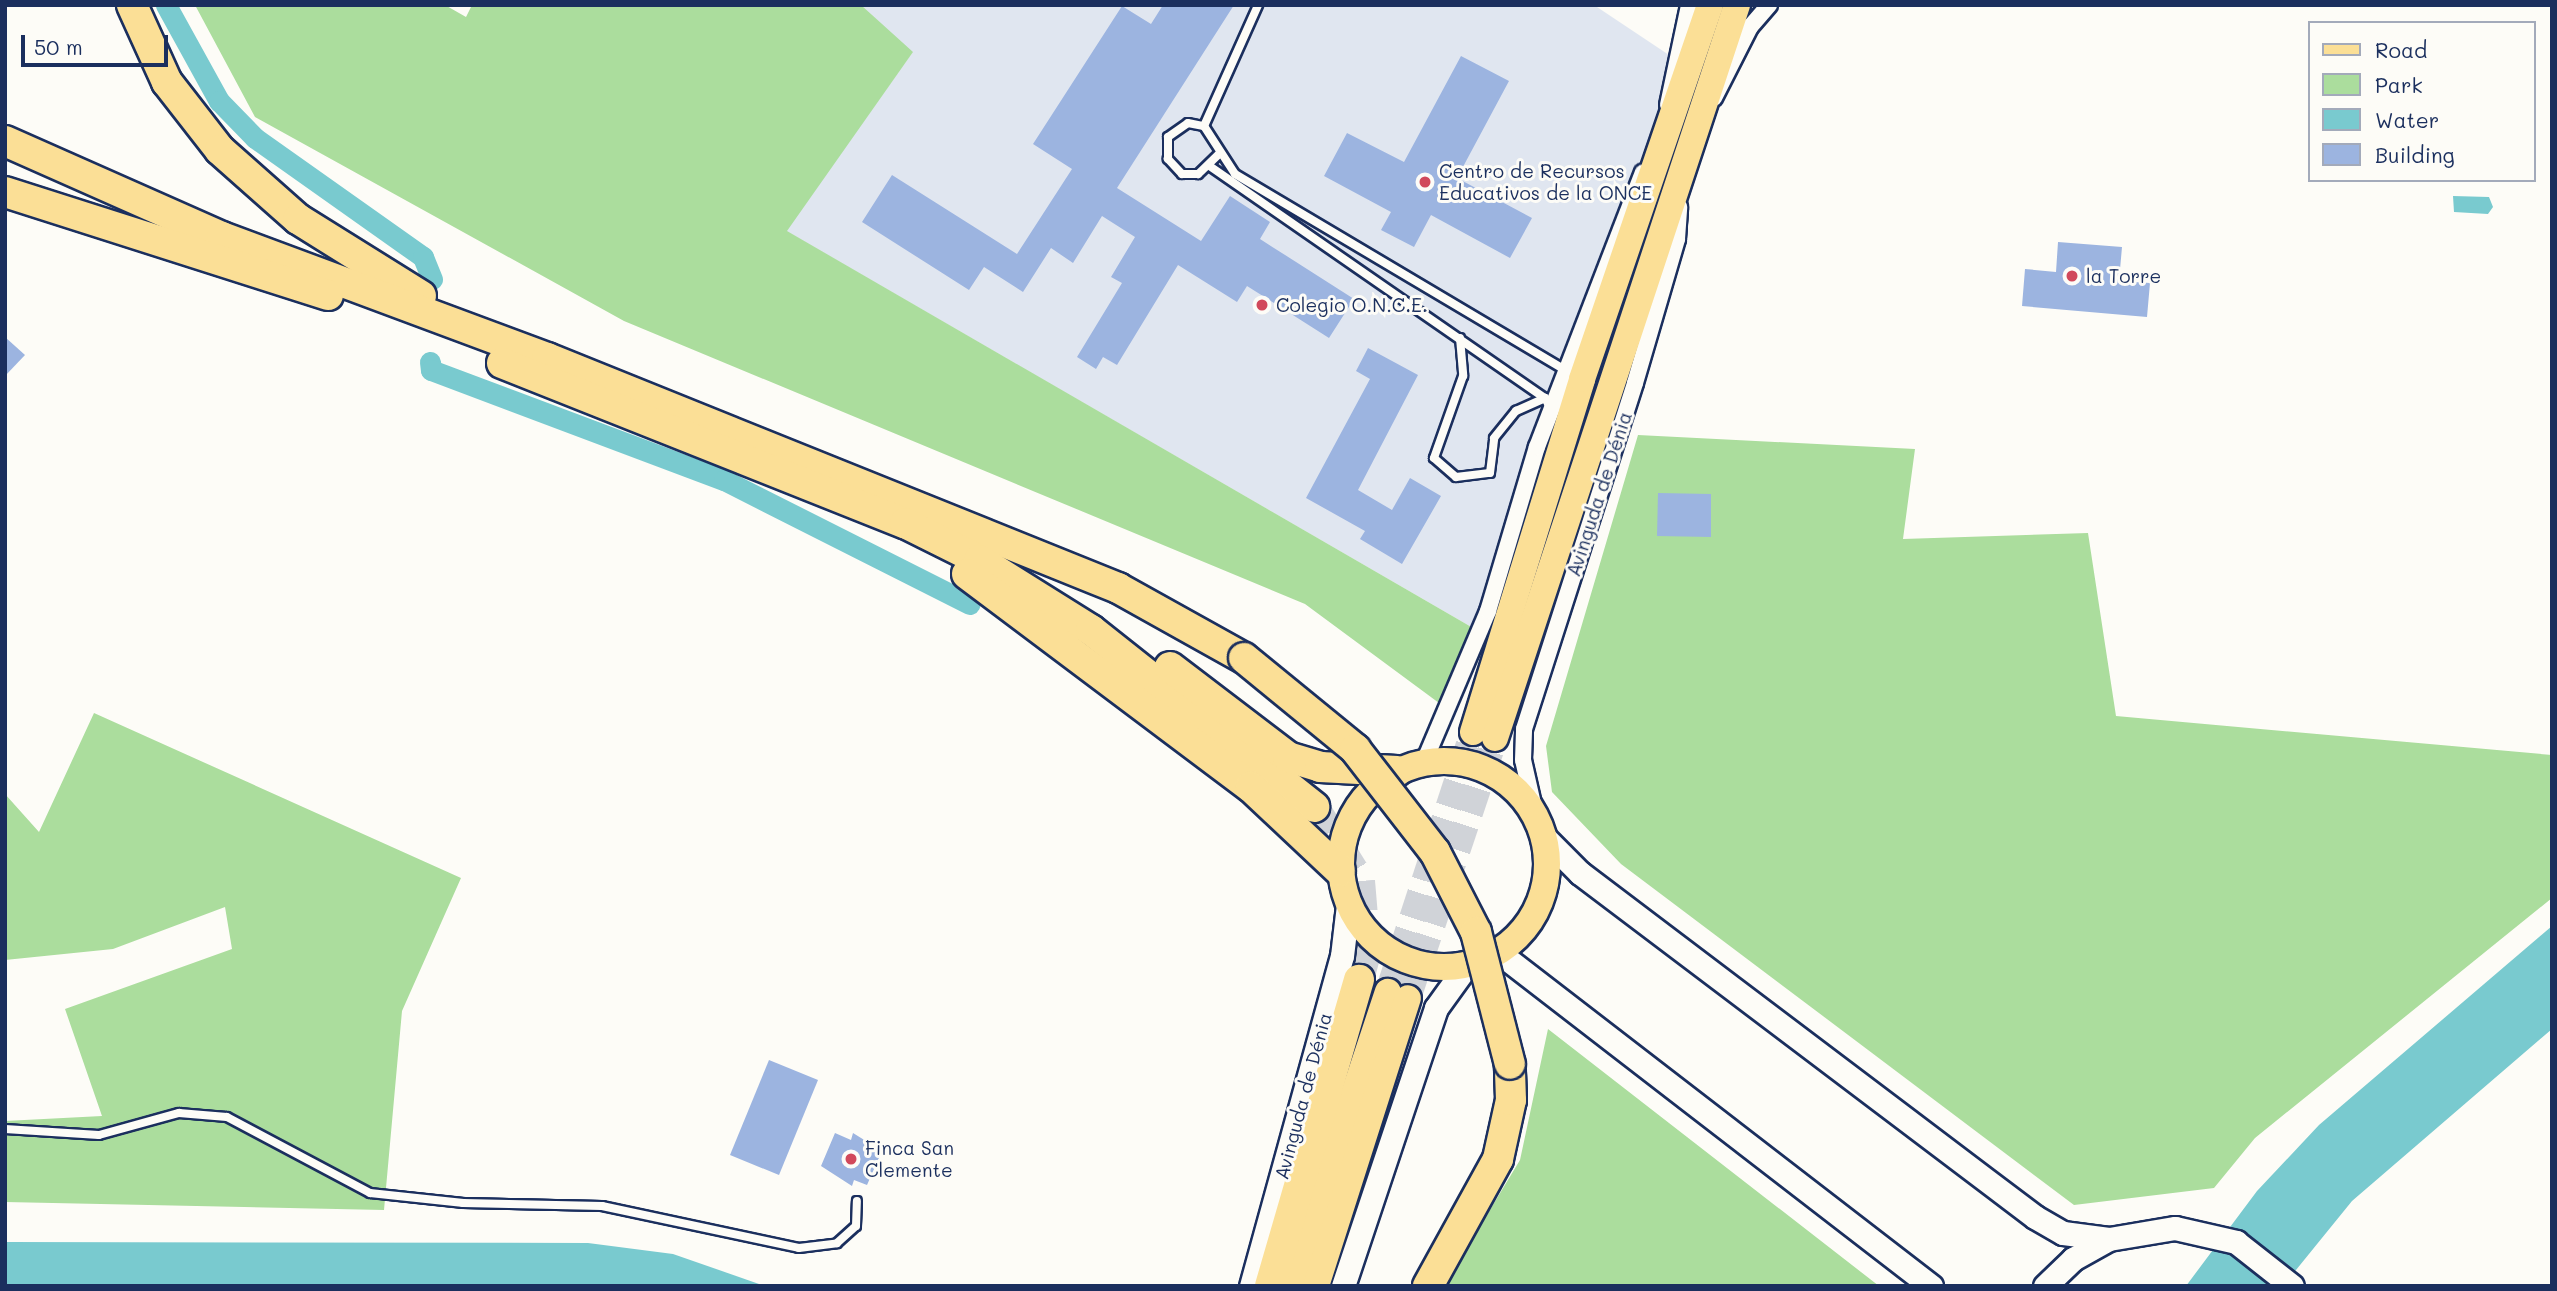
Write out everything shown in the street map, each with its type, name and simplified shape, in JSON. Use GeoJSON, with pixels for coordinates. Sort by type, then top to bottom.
{"type":"FeatureCollection","features":[{"type":"Feature","properties":{"kind":"highway"},"geometry":{"type":"LineString","coordinates":[[132,5],[167,82],[252,181],[364,264],[547,358],[1047,580],[1124,631],[1288,757],[1320,767],[1410,766]]}},
{"type":"Feature","properties":{"kind":"highway"},"geometry":{"type":"LineString","coordinates":[[5,141],[222,237],[357,303]]}},
{"type":"Feature","properties":{"kind":"highway"},"geometry":{"type":"LineString","coordinates":[[5,192],[357,303],[863,499],[1118,588],[1244,658],[1355,749],[1435,852],[1476,932],[1502,1012],[1510,1064],[1511,1100],[1498,1159],[1428,1286]]}},
{"type":"Feature","properties":{"kind":"highway"},"geometry":{"type":"LineString","coordinates":[[222,237],[547,358]]}},
{"type":"Feature","properties":{"kind":"highway"},"geometry":{"type":"LineString","coordinates":[[863,499],[1041,597],[1314,807]]}},
{"type":"Feature","properties":{"kind":"highway"},"geometry":{"type":"LineString","coordinates":[[863,499],[1033,620],[1251,787],[1340,871]]}},
{"type":"Feature","properties":{"kind":"highway"},"geometry":{"type":"LineString","coordinates":[[1270,1286],[1359,980]]}},
{"type":"Feature","properties":{"kind":"main road","name":"Avinguda de Dénia"},"geometry":{"type":"LineString","coordinates":[[1710,5],[1665,143],[1582,379],[1484,735],[1683,169],[1737,5]]}},
{"type":"Feature","properties":{"kind":"main road"},"geometry":{"type":"LineString","coordinates":[[1540,827],[1541,902],[1498,952],[1467,965],[1413,963],[1387,951],[1348,905],[1340,871],[1354,813],[1410,766],[1480,766],[1514,788],[1540,827],[1580,873],[2035,1217],[2063,1233],[2109,1240]]}},
{"type":"Feature","properties":{"kind":"main road","name":"Avinguda de Dénia"},"geometry":{"type":"LineString","coordinates":[[1251,1286],[1342,956],[1348,905]]}},
{"type":"Feature","properties":{"kind":"main road"},"geometry":{"type":"LineString","coordinates":[[1498,952],[1931,1286]]}},
{"type":"Feature","properties":{"kind":"main road"},"geometry":{"type":"LineString","coordinates":[[1343,1286],[1437,1008],[1467,965]]}},
{"type":"Feature","properties":{"kind":"main road"},"geometry":{"type":"LineString","coordinates":[[1290,1286],[1398,995],[1316,1286]]}},
{"type":"Feature","properties":{"kind":"main road"},"geometry":{"type":"LineString","coordinates":[[2045,1286],[2073,1259],[2109,1240],[2149,1229],[2215,1234],[2261,1257],[2292,1286]]}},
{"type":"Feature","properties":{"kind":"street","name":"Avinguda de Dénia"},"geometry":{"type":"LineString","coordinates":[[1410,766],[1488,611],[1548,404],[1565,370],[1636,181],[1665,143],[1668,85],[1689,5]]}},
{"type":"Feature","properties":{"kind":"street","name":"Avinguda de Dénia"},"geometry":{"type":"LineString","coordinates":[[1699,120],[1728,77],[1750,27],[1769,5]]}},
{"type":"Feature","properties":{"kind":"street","name":"Avinguda de Dénia"},"geometry":{"type":"LineString","coordinates":[[1540,827],[1523,760],[1524,729],[1660,299],[1677,239],[1683,169]]}},
{"type":"Feature","properties":{"kind":"lane"},"geometry":{"type":"LineString","coordinates":[[1205,126],[1258,5]]}},
{"type":"Feature","properties":{"kind":"lane"},"geometry":{"type":"LineString","coordinates":[[1205,126],[1188,122],[1177,128],[1166,149],[1182,174],[1211,167],[1219,154]]}},
{"type":"Feature","properties":{"kind":"lane"},"geometry":{"type":"LineString","coordinates":[[1205,126],[1219,154],[1235,174],[1565,370]]}},
{"type":"Feature","properties":{"kind":"lane"},"geometry":{"type":"LineString","coordinates":[[1211,167],[1460,338],[1548,404]]}},
{"type":"Feature","properties":{"kind":"lane"},"geometry":{"type":"LineString","coordinates":[[1460,338],[1463,376],[1434,457],[1456,477],[1490,473],[1494,438],[1516,411],[1548,404]]}},
{"type":"Feature","properties":{"kind":"lane"},"geometry":{"type":"LineString","coordinates":[[5,1129],[99,1135],[179,1112],[227,1117],[370,1193],[428,1202],[602,1206],[799,1248],[837,1243],[856,1226],[857,1201]]}},
{"type":"Feature","properties":{"kind":"shaded area","name":"Colegio O.N.C.E."},"geometry":{"type":"Polygon","coordinates":[[[861,5],[1594,5],[1690,69],[1518,551],[1480,632],[786,231],[912,53],[861,5]]]}},
{"type":"Feature","properties":{"kind":"green space"},"geometry":{"type":"Polygon","coordinates":[[[195,5],[445,5],[466,17],[472,5],[861,5],[913,52],[787,231],[1480,632],[1439,703],[1305,604],[624,321],[255,117],[195,5]]]}},
{"type":"Feature","properties":{"kind":"green space"},"geometry":{"type":"Polygon","coordinates":[[[1638,435],[1915,449],[1903,539],[2088,533],[2116,716],[2552,755],[2552,898],[2255,1138],[2214,1188],[2074,1205],[1621,864],[1552,792],[1546,746],[1638,435]]]}},
{"type":"Feature","properties":{"kind":"green space"},"geometry":{"type":"Polygon","coordinates":[[[94,713],[461,878],[402,1011],[384,1210],[5,1202],[5,1121],[102,1116],[65,1009],[232,949],[225,907],[113,949],[5,960],[5,794],[39,832],[94,713]]]}},
{"type":"Feature","properties":{"kind":"green space"},"geometry":{"type":"Polygon","coordinates":[[[1548,1029],[1879,1286],[1444,1286],[1520,1160],[1548,1029]]]}},
{"type":"Feature","properties":{"kind":"water"},"geometry":{"type":"Polygon","coordinates":[[[2453,196],[2489,197],[2493,207],[2488,214],[2454,212],[2453,196]]]}},
{"type":"Feature","properties":{"kind":"water"},"geometry":{"type":"Polygon","coordinates":[[[2552,926],[2552,1029],[2352,1201],[2283,1286],[2186,1286],[2257,1191],[2319,1125],[2552,926]]]}},
{"type":"Feature","properties":{"kind":"water"},"geometry":{"type":"Polygon","coordinates":[[[5,1242],[588,1243],[673,1254],[765,1286],[5,1286],[5,1242]]]}},
{"type":"Feature","properties":{"kind":"building"},"geometry":{"type":"Polygon","coordinates":[[[1163,5],[1234,5],[1117,188],[1201,241],[1230,196],[1270,222],[1260,239],[1354,299],[1329,338],[1247,286],[1237,302],[1178,265],[1117,365],[1103,357],[1096,369],[1077,357],[1122,283],[1111,277],[1135,237],[1102,216],[1073,263],[1051,248],[1023,292],[984,267],[969,290],[862,222],[892,175],[1017,254],[1072,169],[1033,144],[1122,6],[1151,24],[1163,5]]]}},
{"type":"Feature","properties":{"kind":"building"},"geometry":{"type":"Polygon","coordinates":[[[1461,56],[1509,81],[1457,178],[1532,218],[1510,258],[1431,215],[1414,247],[1381,230],[1391,212],[1324,176],[1347,133],[1404,162],[1461,56]]]}},
{"type":"Feature","properties":{"kind":"building","name":"la Torre"},"geometry":{"type":"Polygon","coordinates":[[[2058,242],[2122,247],[2119,281],[2150,283],[2147,317],[2022,306],[2025,269],[2056,272],[2058,242]]]}},
{"type":"Feature","properties":{"kind":"building"},"geometry":{"type":"Polygon","coordinates":[[[5,337],[25,355],[5,376],[5,337]]]}},
{"type":"Feature","properties":{"kind":"building"},"geometry":{"type":"Polygon","coordinates":[[[1368,348],[1418,375],[1358,490],[1392,510],[1410,478],[1441,496],[1402,564],[1360,539],[1365,531],[1306,498],[1370,379],[1356,371],[1368,348]]]}},
{"type":"Feature","properties":{"kind":"building"},"geometry":{"type":"Polygon","coordinates":[[[1658,493],[1711,494],[1711,537],[1657,536],[1658,493]]]}},
{"type":"Feature","properties":{"kind":"building"},"geometry":{"type":"Polygon","coordinates":[[[769,1060],[818,1080],[779,1175],[730,1155],[769,1060]]]}},
{"type":"Feature","properties":{"kind":"building","name":"Finca San Clemente"},"geometry":{"type":"Polygon","coordinates":[[[835,1133],[851,1140],[853,1133],[882,1151],[867,1185],[854,1180],[852,1186],[821,1166],[835,1133]]]}},
{"type":"Feature","properties":{"kind":"waterway"},"geometry":{"type":"LineString","coordinates":[[166,5],[219,101],[255,138],[423,257],[432,279]]}},
{"type":"Feature","properties":{"kind":"waterway"},"geometry":{"type":"LineString","coordinates":[[430,362],[431,370],[724,480],[969,604]]}},
{"type":"Feature","properties":{"kind":"tunnel"},"geometry":{"type":"LineString","coordinates":[[1388,992],[1473,732]]}},
{"type":"Feature","properties":{"kind":"tunnel"},"geometry":{"type":"LineString","coordinates":[[1408,998],[1495,738]]}},
{"type":"Feature","properties":{"kind":"tunnel"},"geometry":{"type":"LineString","coordinates":[[1314,807],[1360,881],[1366,953],[1359,980]]}},
{"type":"Feature","properties":{"kind":"place","name":"Centro de Recursos Educativos de la ONCE"},"geometry":{"type":"Point","coordinates":[1425,182]}},
{"type":"Feature","properties":{"kind":"place","name":"la Torre"},"geometry":{"type":"Point","coordinates":[2072,276]}},
{"type":"Feature","properties":{"kind":"place","name":"Colegio O.N.C.E."},"geometry":{"type":"Point","coordinates":[1262,305]}},
{"type":"Feature","properties":{"kind":"place","name":"Finca San Clemente"},"geometry":{"type":"Point","coordinates":[851,1159]}}]}
